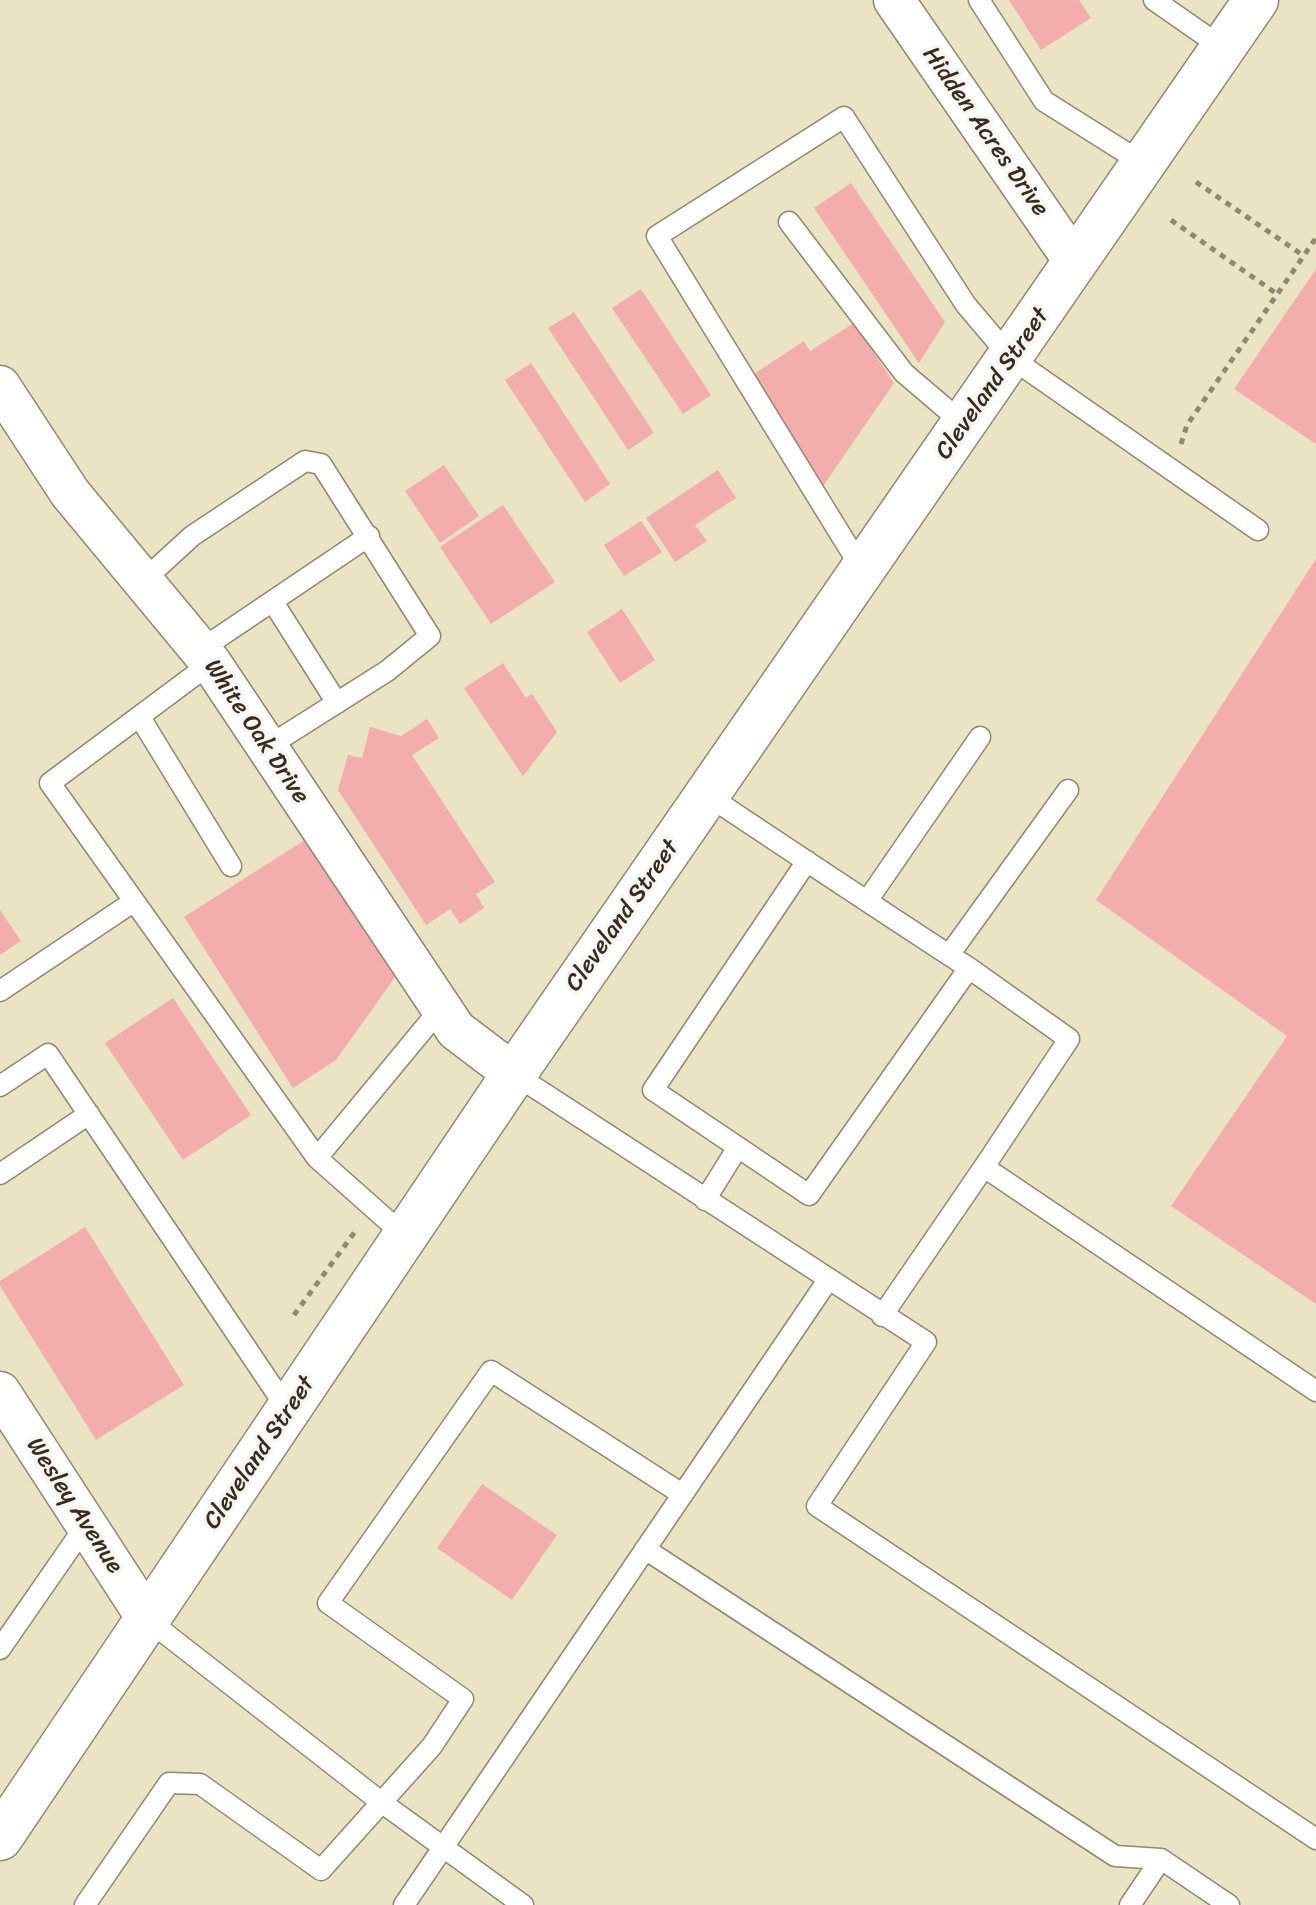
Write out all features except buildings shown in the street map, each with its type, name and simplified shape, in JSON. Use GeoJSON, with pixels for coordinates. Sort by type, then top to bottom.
{"type":"FeatureCollection","features":[{"type":"Feature","properties":{"kind":"main road","name":"Cleveland Street"},"geometry":{"type":"LineString","coordinates":[[0,1838],[514,1074],[1256,0]]}},
{"type":"Feature","properties":{"kind":"street","name":"Hidden Acres Drive"},"geometry":{"type":"LineString","coordinates":[[894,0],[1076,264]]}},
{"type":"Feature","properties":{"kind":"street","name":"White Oak Drive"},"geometry":{"type":"LineString","coordinates":[[0,386],[70,493],[206,656],[456,1030],[514,1074]]}},
{"type":"Feature","properties":{"kind":"street","name":"Wesley Avenue"},"geometry":{"type":"LineString","coordinates":[[0,1392],[148,1620]]}},
{"type":"Feature","properties":{"kind":"lane"},"geometry":{"type":"LineString","coordinates":[[979,0],[1044,101],[1144,164]]}},
{"type":"Feature","properties":{"kind":"lane"},"geometry":{"type":"LineString","coordinates":[[1154,0],[1223,48]]}},
{"type":"Feature","properties":{"kind":"lane"},"geometry":{"type":"LineString","coordinates":[[863,571],[657,236],[844,117],[966,305],[1011,358],[1258,530]]}},
{"type":"Feature","properties":{"kind":"lane"},"geometry":{"type":"LineString","coordinates":[[789,222],[904,373],[965,425]]}},
{"type":"Feature","properties":{"kind":"lane"},"geometry":{"type":"LineString","coordinates":[[143,581],[192,536],[305,461],[321,464],[430,636],[337,703],[267,747]]}},
{"type":"Feature","properties":{"kind":"lane"},"geometry":{"type":"LineString","coordinates":[[369,536],[273,602],[206,656],[141,719],[50,783],[317,1158],[405,1236]]}},
{"type":"Feature","properties":{"kind":"lane"},"geometry":{"type":"LineString","coordinates":[[273,602],[337,703]]}},
{"type":"Feature","properties":{"kind":"lane"},"geometry":{"type":"LineString","coordinates":[[141,719],[231,866]]}},
{"type":"Feature","properties":{"kind":"lane"},"geometry":{"type":"LineString","coordinates":[[867,901],[980,737]]}},
{"type":"Feature","properties":{"kind":"lane"},"geometry":{"type":"LineString","coordinates":[[949,955],[1068,790]]}},
{"type":"Feature","properties":{"kind":"lane"},"geometry":{"type":"LineString","coordinates":[[707,795],[969,968],[1069,1039],[882,1316]]}},
{"type":"Feature","properties":{"kind":"lane"},"geometry":{"type":"LineString","coordinates":[[807,861],[653,1090],[809,1195],[969,968]]}},
{"type":"Feature","properties":{"kind":"lane"},"geometry":{"type":"LineString","coordinates":[[0,991],[133,902]]}},
{"type":"Feature","properties":{"kind":"lane"},"geometry":{"type":"LineString","coordinates":[[317,1158],[441,1008]]}},
{"type":"Feature","properties":{"kind":"lane"},"geometry":{"type":"LineString","coordinates":[[0,1086],[48,1054],[288,1410]]}},
{"type":"Feature","properties":{"kind":"lane"},"geometry":{"type":"LineString","coordinates":[[514,1074],[926,1342],[817,1506],[1316,1839]]}},
{"type":"Feature","properties":{"kind":"lane"},"geometry":{"type":"LineString","coordinates":[[0,1174],[89,1114]]}},
{"type":"Feature","properties":{"kind":"lane"},"geometry":{"type":"LineString","coordinates":[[705,1200],[738,1147]]}},
{"type":"Feature","properties":{"kind":"lane"},"geometry":{"type":"LineString","coordinates":[[984,1167],[1316,1391]]}},
{"type":"Feature","properties":{"kind":"lane"},"geometry":{"type":"LineString","coordinates":[[404,1905],[828,1280]]}},
{"type":"Feature","properties":{"kind":"lane"},"geometry":{"type":"LineString","coordinates":[[85,1905],[169,1783],[200,1784],[321,1870],[432,1746],[463,1699],[328,1603],[491,1371],[682,1494]]}},
{"type":"Feature","properties":{"kind":"lane"},"geometry":{"type":"LineString","coordinates":[[0,1649],[86,1525]]}},
{"type":"Feature","properties":{"kind":"lane"},"geometry":{"type":"LineString","coordinates":[[645,1549],[1115,1856],[1161,1859],[1229,1905]]}},
{"type":"Feature","properties":{"kind":"lane"},"geometry":{"type":"LineString","coordinates":[[148,1620],[442,1849],[523,1905]]}},
{"type":"Feature","properties":{"kind":"lane"},"geometry":{"type":"LineString","coordinates":[[1130,1905],[1161,1859]]}},
{"type":"Feature","properties":{"kind":"path"},"geometry":{"type":"LineString","coordinates":[[1196,182],[1304,256]]}},
{"type":"Feature","properties":{"kind":"path"},"geometry":{"type":"LineString","coordinates":[[1171,220],[1277,294]]}},
{"type":"Feature","properties":{"kind":"path"},"geometry":{"type":"LineString","coordinates":[[1181,442],[1187,425],[1316,238]]}}]}
